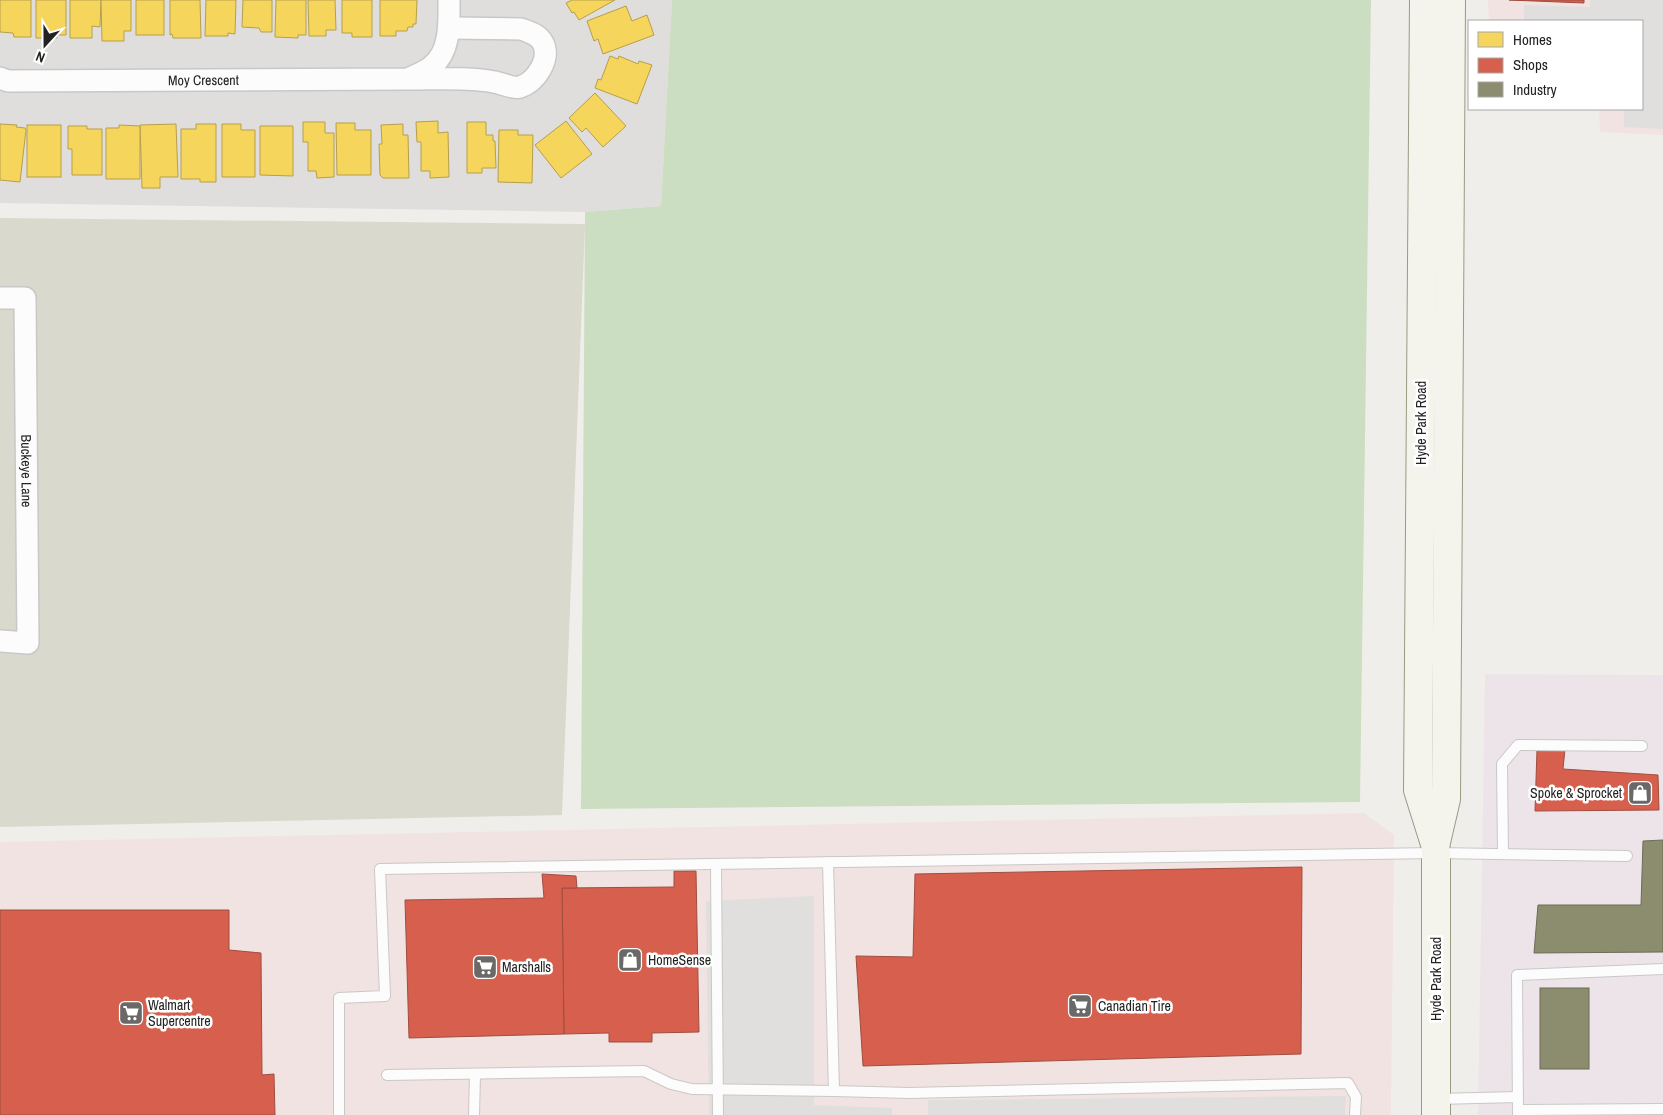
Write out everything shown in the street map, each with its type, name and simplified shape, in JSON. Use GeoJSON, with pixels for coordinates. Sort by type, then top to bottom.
{"type":"FeatureCollection","features":[{"type":"Feature","properties":{"kind":"main road","name":"Hyde Park Road"},"geometry":{"type":"LineString","coordinates":[[1424,0],[1418,790],[1436,848]]}},
{"type":"Feature","properties":{"kind":"main road","name":"Hyde Park Road"},"geometry":{"type":"LineString","coordinates":[[1436,1107],[1436,848],[1446,799],[1451,0]]}},
{"type":"Feature","properties":{"kind":"street","name":"Moy Crescent"},"geometry":{"type":"LineString","coordinates":[[408,79],[431,68],[442,56],[449,28],[449,0]]}},
{"type":"Feature","properties":{"kind":"street","name":"Moy Crescent"},"geometry":{"type":"LineString","coordinates":[[0,78],[8,81],[408,79],[490,81],[519,87],[530,82],[542,66],[545,50],[543,43],[531,32],[520,29],[449,28]]}},
{"type":"Feature","properties":{"kind":"street","name":"Buckeye Lane"},"geometry":{"type":"LineString","coordinates":[[0,298],[25,298],[28,643],[0,641]]}},
{"type":"Feature","properties":{"kind":"lane"},"geometry":{"type":"LineString","coordinates":[[1503,854],[1502,764],[1518,745],[1642,746]]}},
{"type":"Feature","properties":{"kind":"lane"},"geometry":{"type":"LineString","coordinates":[[339,1115],[339,998],[385,996],[380,869],[828,862],[1436,848],[1503,854],[1627,856]]}},
{"type":"Feature","properties":{"kind":"lane"},"geometry":{"type":"LineString","coordinates":[[828,862],[834,1091]]}},
{"type":"Feature","properties":{"kind":"lane"},"geometry":{"type":"LineString","coordinates":[[716,864],[718,1115]]}},
{"type":"Feature","properties":{"kind":"lane"},"geometry":{"type":"LineString","coordinates":[[1663,968],[1517,975],[1518,1112],[1663,1109]]}},
{"type":"Feature","properties":{"kind":"lane"},"geometry":{"type":"LineString","coordinates":[[387,1075],[644,1072],[671,1084],[692,1089],[909,1093],[1348,1083],[1356,1097],[1355,1115]]}},
{"type":"Feature","properties":{"kind":"lane"},"geometry":{"type":"LineString","coordinates":[[474,1115],[476,1074]]}},
{"type":"Feature","properties":{"kind":"lane"},"geometry":{"type":"LineString","coordinates":[[1436,1107],[1518,1098]]}},
{"type":"Feature","properties":{"kind":"shaded area"},"geometry":{"type":"Polygon","coordinates":[[[0,0],[672,0],[661,206],[585,212],[0,203],[0,0]]]}},
{"type":"Feature","properties":{"kind":"shaded area"},"geometry":{"type":"Polygon","coordinates":[[[1488,0],[1663,0],[1663,135],[1600,132],[1599,110],[1643,110],[1643,20],[1489,20],[1488,0]]]}},
{"type":"Feature","properties":{"kind":"shaded area"},"geometry":{"type":"Polygon","coordinates":[[[1590,0],[1663,0],[1663,129],[1624,127],[1624,110],[1643,110],[1643,20],[1524,20],[1524,5],[1590,7],[1590,0]]]}},
{"type":"Feature","properties":{"kind":"shaded area"},"geometry":{"type":"Polygon","coordinates":[[[0,218],[585,224],[562,815],[0,827],[0,218]]]}},
{"type":"Feature","properties":{"kind":"shaded area"},"geometry":{"type":"Polygon","coordinates":[[[1485,674],[1663,675],[1663,1115],[1478,1115],[1485,674]]]}},
{"type":"Feature","properties":{"kind":"shaded area"},"geometry":{"type":"Polygon","coordinates":[[[1364,813],[1394,835],[1391,1115],[0,1115],[0,842],[1364,813]]]}},
{"type":"Feature","properties":{"kind":"shaded area"},"geometry":{"type":"Polygon","coordinates":[[[814,896],[814,1105],[892,1108],[892,1115],[709,1115],[706,901],[814,896]]]}},
{"type":"Feature","properties":{"kind":"shaded area"},"geometry":{"type":"Polygon","coordinates":[[[1346,1096],[1345,1115],[928,1115],[928,1100],[1346,1096]]]}},
{"type":"Feature","properties":{"kind":"green space"},"geometry":{"type":"Polygon","coordinates":[[[672,0],[1371,0],[1360,802],[581,809],[585,212],[661,206],[672,0]]]}},
{"type":"Feature","properties":{"kind":"building: Homes"},"geometry":{"type":"Polygon","coordinates":[[[0,0],[31,0],[31,37],[14,37],[13,33],[0,32],[0,0]]]}},
{"type":"Feature","properties":{"kind":"building: Homes"},"geometry":{"type":"Polygon","coordinates":[[[36,0],[66,0],[66,35],[57,35],[57,38],[36,38],[36,0]]]}},
{"type":"Feature","properties":{"kind":"building: Homes"},"geometry":{"type":"Polygon","coordinates":[[[70,0],[101,0],[100,27],[92,26],[92,38],[70,38],[70,0]]]}},
{"type":"Feature","properties":{"kind":"building: Homes"},"geometry":{"type":"Polygon","coordinates":[[[101,0],[131,0],[131,31],[124,31],[124,41],[102,41],[101,0]]]}},
{"type":"Feature","properties":{"kind":"building: Homes"},"geometry":{"type":"Polygon","coordinates":[[[136,0],[164,0],[164,35],[136,35],[136,0]]]}},
{"type":"Feature","properties":{"kind":"building: Homes"},"geometry":{"type":"Polygon","coordinates":[[[170,0],[200,0],[201,38],[173,38],[172,34],[170,35],[170,0]]]}},
{"type":"Feature","properties":{"kind":"building: Homes"},"geometry":{"type":"Polygon","coordinates":[[[206,0],[236,0],[235,34],[228,33],[228,36],[205,36],[206,0]]]}},
{"type":"Feature","properties":{"kind":"building: Homes"},"geometry":{"type":"Polygon","coordinates":[[[243,0],[272,0],[272,32],[261,32],[259,28],[242,27],[243,0]]]}},
{"type":"Feature","properties":{"kind":"building: Homes"},"geometry":{"type":"Polygon","coordinates":[[[276,0],[306,0],[306,35],[298,35],[298,38],[275,37],[276,0]]]}},
{"type":"Feature","properties":{"kind":"building: Homes"},"geometry":{"type":"Polygon","coordinates":[[[308,0],[335,0],[336,30],[326,30],[326,36],[309,36],[308,0]]]}},
{"type":"Feature","properties":{"kind":"building: Homes"},"geometry":{"type":"Polygon","coordinates":[[[342,0],[372,0],[372,37],[352,37],[352,33],[342,33],[342,0]]]}},
{"type":"Feature","properties":{"kind":"building: Homes"},"geometry":{"type":"Polygon","coordinates":[[[380,0],[417,0],[416,24],[413,24],[413,27],[408,27],[407,31],[396,31],[396,36],[380,36],[380,0]]]}},
{"type":"Feature","properties":{"kind":"building: Homes"},"geometry":{"type":"Polygon","coordinates":[[[572,0],[615,0],[579,20],[566,3],[572,0]]]}},
{"type":"Feature","properties":{"kind":"building: Homes"},"geometry":{"type":"Polygon","coordinates":[[[626,6],[632,21],[647,15],[654,35],[603,54],[598,39],[594,41],[587,21],[626,6]]]}},
{"type":"Feature","properties":{"kind":"building: Homes"},"geometry":{"type":"Polygon","coordinates":[[[610,56],[618,59],[619,56],[638,64],[639,61],[652,65],[637,104],[595,88],[598,79],[601,80],[610,56]]]}},
{"type":"Feature","properties":{"kind":"building: Homes"},"geometry":{"type":"Polygon","coordinates":[[[595,93],[626,126],[603,147],[586,128],[582,132],[569,118],[595,93]]]}},
{"type":"Feature","properties":{"kind":"building: Homes"},"geometry":{"type":"Polygon","coordinates":[[[438,121],[438,133],[448,132],[449,177],[430,178],[430,171],[421,171],[421,142],[417,142],[416,122],[438,121]]]}},
{"type":"Feature","properties":{"kind":"building: Homes"},"geometry":{"type":"Polygon","coordinates":[[[566,121],[592,154],[561,178],[535,145],[566,121]]]}},
{"type":"Feature","properties":{"kind":"building: Homes"},"geometry":{"type":"Polygon","coordinates":[[[303,122],[325,122],[325,133],[334,133],[334,177],[317,178],[316,171],[308,171],[308,142],[303,142],[303,122]]]}},
{"type":"Feature","properties":{"kind":"building: Homes"},"geometry":{"type":"Polygon","coordinates":[[[467,122],[486,122],[486,135],[493,135],[493,141],[495,141],[496,168],[482,168],[482,173],[467,173],[467,122]]]}},
{"type":"Feature","properties":{"kind":"building: Homes"},"geometry":{"type":"Polygon","coordinates":[[[336,123],[355,123],[355,130],[371,130],[371,175],[337,175],[336,123]]]}},
{"type":"Feature","properties":{"kind":"building: Homes"},"geometry":{"type":"Polygon","coordinates":[[[0,124],[17,125],[16,127],[25,128],[26,130],[20,182],[0,180],[0,124]]]}},
{"type":"Feature","properties":{"kind":"building: Homes"},"geometry":{"type":"Polygon","coordinates":[[[176,124],[178,177],[160,177],[160,188],[142,188],[140,125],[176,124]]]}},
{"type":"Feature","properties":{"kind":"building: Homes"},"geometry":{"type":"Polygon","coordinates":[[[196,124],[216,124],[216,182],[200,182],[200,179],[181,179],[181,129],[196,129],[196,124]]]}},
{"type":"Feature","properties":{"kind":"building: Homes"},"geometry":{"type":"Polygon","coordinates":[[[222,124],[241,124],[241,130],[255,130],[255,177],[222,177],[222,124]]]}},
{"type":"Feature","properties":{"kind":"building: Homes"},"geometry":{"type":"Polygon","coordinates":[[[403,124],[403,135],[408,135],[409,178],[383,178],[380,175],[379,144],[382,144],[381,125],[403,124]]]}},
{"type":"Feature","properties":{"kind":"building: Homes"},"geometry":{"type":"Polygon","coordinates":[[[27,125],[61,125],[61,177],[27,177],[27,125]]]}},
{"type":"Feature","properties":{"kind":"building: Homes"},"geometry":{"type":"Polygon","coordinates":[[[119,125],[140,126],[140,179],[106,179],[106,128],[119,128],[119,125]]]}},
{"type":"Feature","properties":{"kind":"building: Homes"},"geometry":{"type":"Polygon","coordinates":[[[68,126],[87,126],[87,129],[102,129],[102,175],[72,175],[72,149],[68,149],[68,126]]]}},
{"type":"Feature","properties":{"kind":"building: Homes"},"geometry":{"type":"Polygon","coordinates":[[[260,126],[293,126],[293,176],[260,175],[260,126]]]}},
{"type":"Feature","properties":{"kind":"building: Homes"},"geometry":{"type":"Polygon","coordinates":[[[499,130],[518,130],[518,135],[533,135],[532,183],[498,182],[499,130]]]}},
{"type":"Feature","properties":{"kind":"building: Shops"},"geometry":{"type":"Polygon","coordinates":[[[1509,0],[1584,0],[1584,3],[1509,0]]]}},
{"type":"Feature","properties":{"kind":"building: Shops"},"geometry":{"type":"Polygon","coordinates":[[[1565,749],[1563,769],[1658,775],[1659,810],[1535,811],[1537,750],[1565,749]]]}},
{"type":"Feature","properties":{"kind":"building: Shops","name":"Canadian Tire"},"geometry":{"type":"Polygon","coordinates":[[[1302,867],[1301,1054],[863,1066],[856,956],[913,957],[915,874],[1302,867]]]}},
{"type":"Feature","properties":{"kind":"building: Shops","name":"HomeSense"},"geometry":{"type":"Polygon","coordinates":[[[674,871],[696,871],[699,1032],[652,1033],[652,1042],[609,1042],[609,1033],[564,1034],[562,888],[674,887],[674,871]]]}},
{"type":"Feature","properties":{"kind":"building: Shops","name":"Marshalls"},"geometry":{"type":"Polygon","coordinates":[[[542,874],[576,876],[577,888],[562,888],[564,1034],[409,1038],[405,900],[544,898],[542,874]]]}},
{"type":"Feature","properties":{"kind":"building: Shops","name":"Walmart Supercentre"},"geometry":{"type":"Polygon","coordinates":[[[0,910],[229,910],[229,950],[261,953],[262,1075],[274,1074],[275,1115],[0,1115],[0,910]]]}},
{"type":"Feature","properties":{"kind":"building: Industry"},"geometry":{"type":"Polygon","coordinates":[[[1663,840],[1663,952],[1534,953],[1538,905],[1641,905],[1643,841],[1663,840]]]}},
{"type":"Feature","properties":{"kind":"building: Industry"},"geometry":{"type":"Polygon","coordinates":[[[1540,988],[1589,988],[1589,1069],[1540,1069],[1540,988]]]}},
{"type":"Feature","properties":{"kind":"place","name":"Spoke & Sprocket"},"geometry":{"type":"Point","coordinates":[1640,793]}},
{"type":"Feature","properties":{"kind":"place","name":"HomeSense"},"geometry":{"type":"Point","coordinates":[630,960]}},
{"type":"Feature","properties":{"kind":"place","name":"Marshalls"},"geometry":{"type":"Point","coordinates":[485,967]}},
{"type":"Feature","properties":{"kind":"place","name":"Canadian Tire"},"geometry":{"type":"Point","coordinates":[1080,1006]}},
{"type":"Feature","properties":{"kind":"place","name":"Walmart Supercentre"},"geometry":{"type":"Point","coordinates":[131,1013]}}]}
